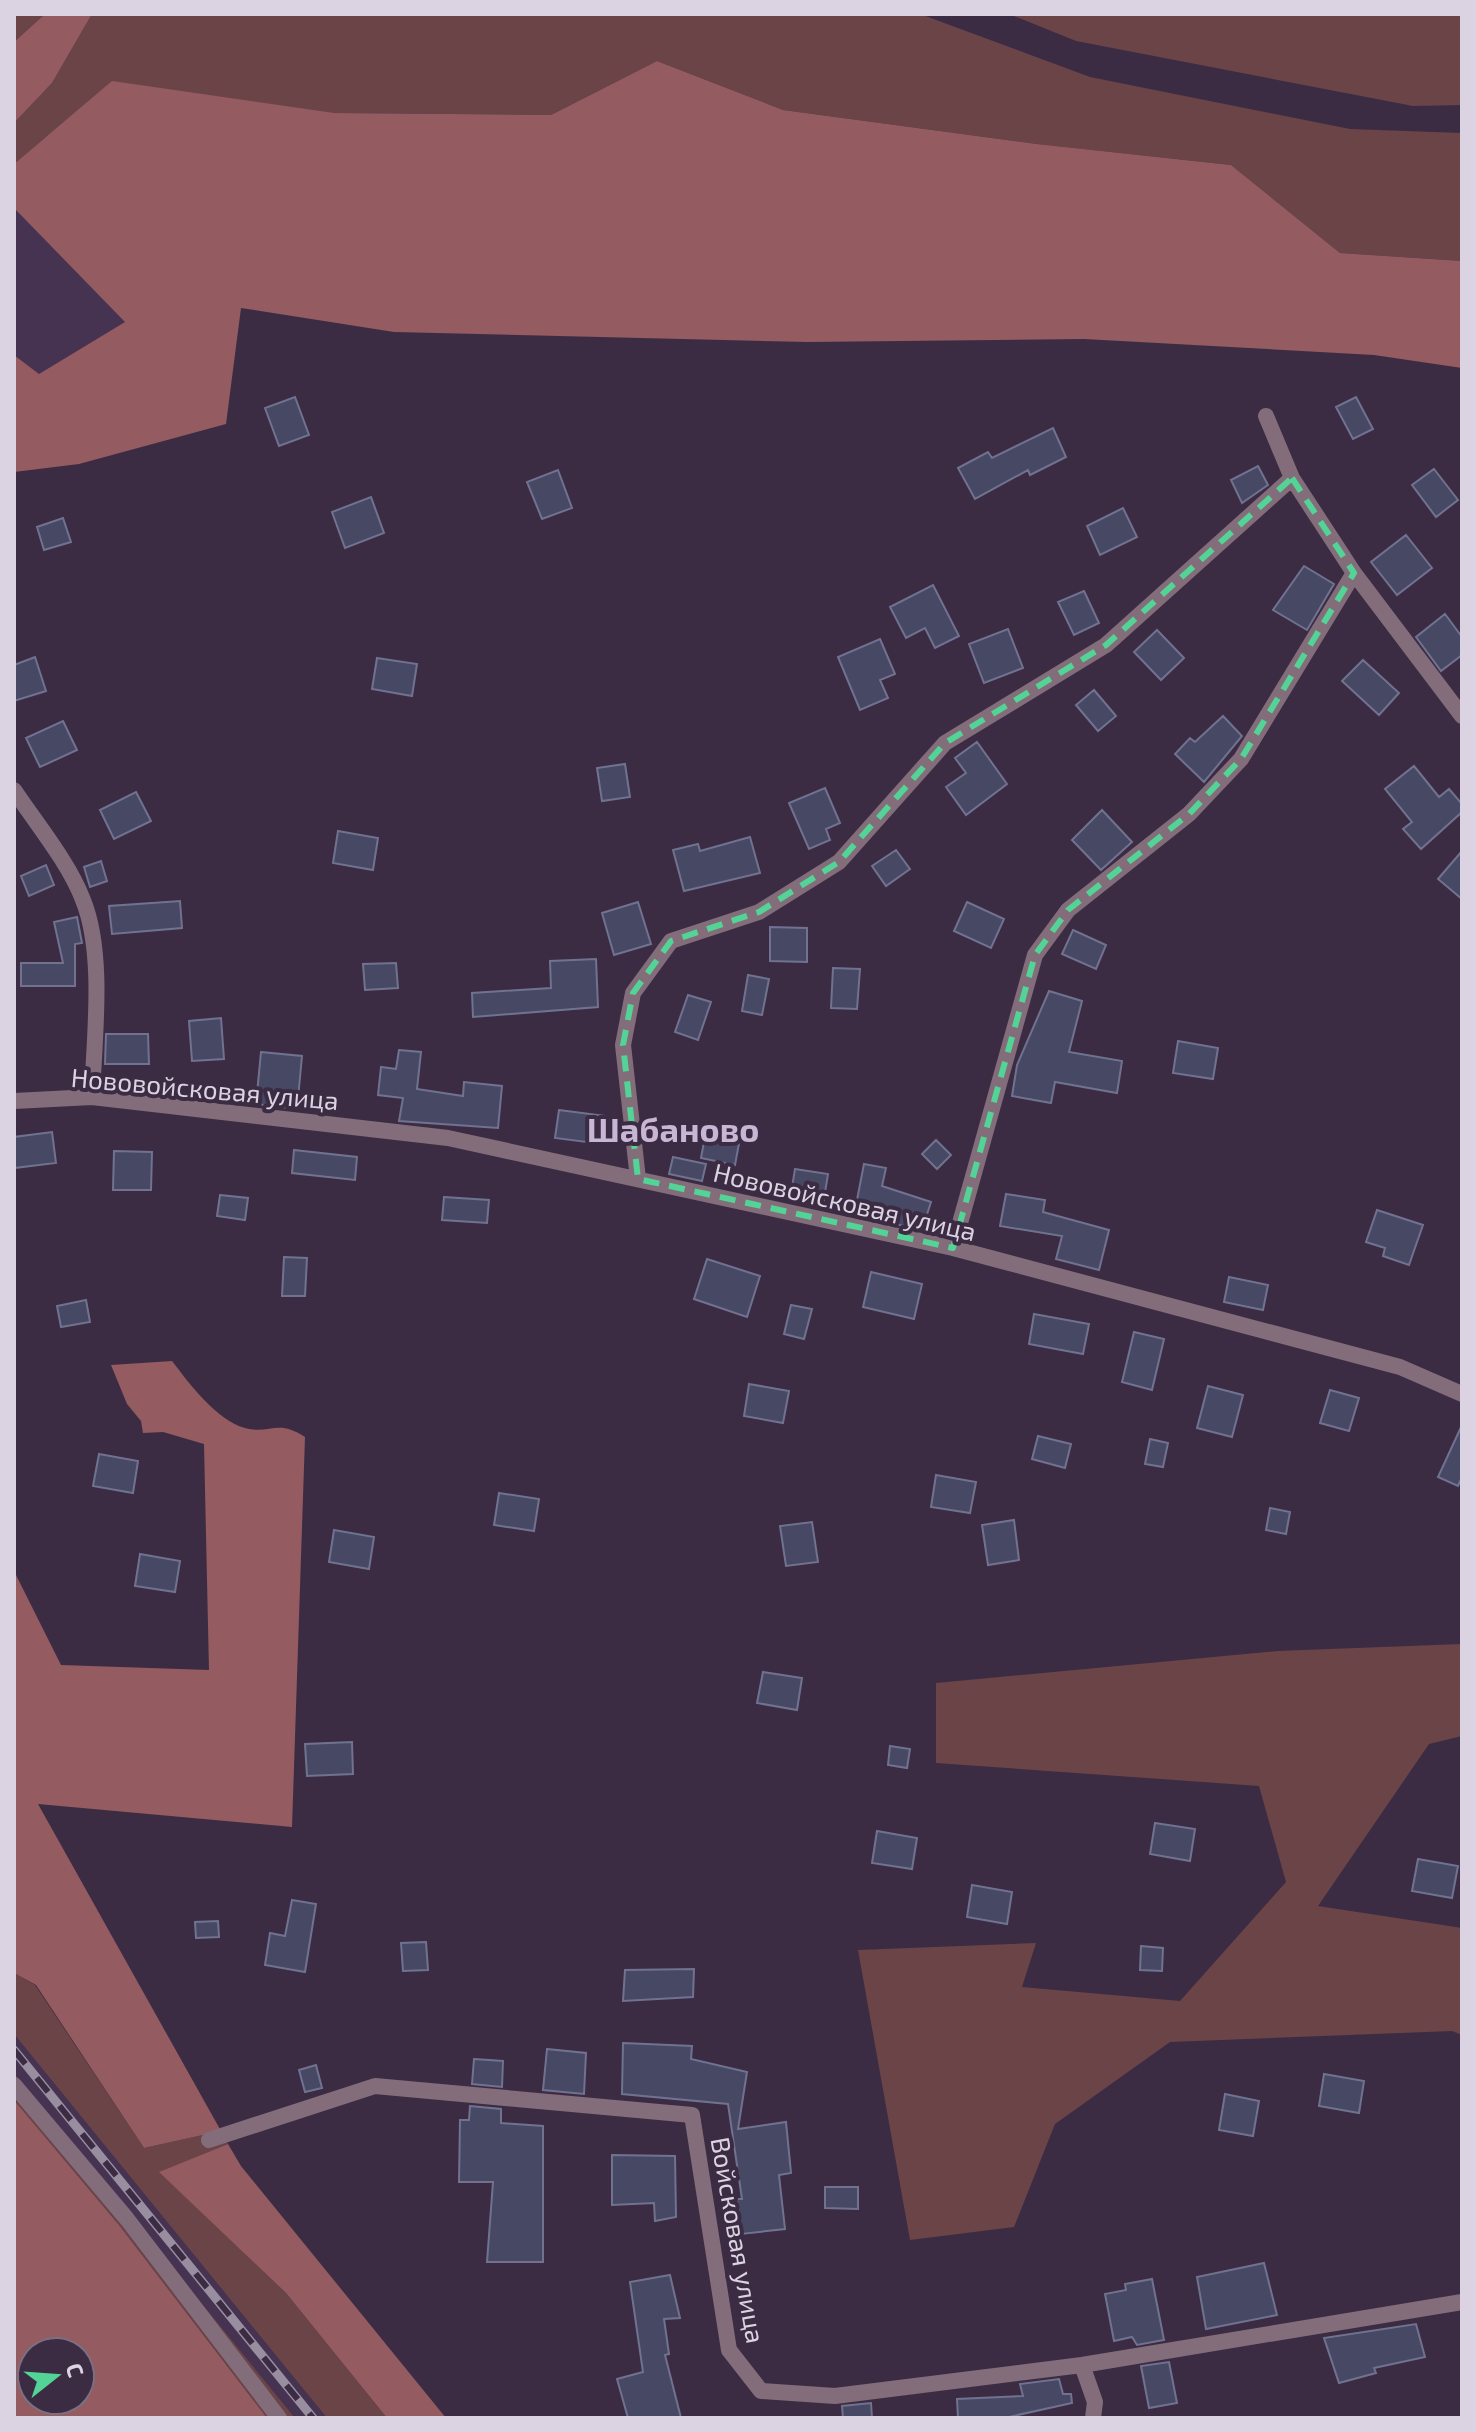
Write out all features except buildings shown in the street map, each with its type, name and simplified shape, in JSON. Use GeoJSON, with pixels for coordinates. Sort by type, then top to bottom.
{"type":"FeatureCollection","features":[{"type":"Feature","properties":{"kind":"street"},"geometry":{"type":"LineString","coordinates":[[1266,416],[1292,478],[1354,573],[1462,716]]}},
{"type":"Feature","properties":{"kind":"street"},"geometry":{"type":"LineString","coordinates":[[638,1179],[623,1045],[633,993],[671,941],[759,912],[839,862],[945,743],[1106,645],[1292,478]]}},
{"type":"Feature","properties":{"kind":"street"},"geometry":{"type":"LineString","coordinates":[[953,1248],[1035,955],[1068,910],[1189,814],[1241,759],[1354,573]]}},
{"type":"Feature","properties":{"kind":"street"},"geometry":{"type":"LineString","coordinates":[[14,790],[83,900],[92,942],[95,1003],[92,1097]]}},
{"type":"Feature","properties":{"kind":"street","name":"Нововойсковая улица"},"geometry":{"type":"LineString","coordinates":[[14,1101],[92,1097],[448,1138],[953,1248],[1400,1367],[1462,1394]]}},
{"type":"Feature","properties":{"kind":"street"},"geometry":{"type":"LineString","coordinates":[[14,2085],[127,2219],[279,2418]]}},
{"type":"Feature","properties":{"kind":"street","name":"Войсковая улица"},"geometry":{"type":"LineString","coordinates":[[209,2140],[375,2086],[692,2115],[729,2350],[761,2391],[835,2396],[1082,2365],[1462,2302]]}},
{"type":"Feature","properties":{"kind":"street"},"geometry":{"type":"LineString","coordinates":[[1082,2365],[1095,2402],[1093,2418]]}},
{"type":"Feature","properties":{"kind":"highlighted area"},"geometry":{"type":"Polygon","coordinates":[[[1292,478],[1354,573],[1241,759],[1189,814],[1068,910],[1035,955],[953,1248],[638,1179],[623,1045],[633,993],[671,941],[759,912],[839,862],[945,743],[1106,645],[1292,478]]]}},
{"type":"Feature","properties":{"kind":"shaded area"},"geometry":{"type":"Polygon","coordinates":[[[14,14],[45,14],[14,42],[14,14]]]}},
{"type":"Feature","properties":{"kind":"shaded area"},"geometry":{"type":"Polygon","coordinates":[[[45,14],[92,14],[52,83],[14,123],[14,42],[45,14]]]}},
{"type":"Feature","properties":{"kind":"shaded area"},"geometry":{"type":"Polygon","coordinates":[[[92,14],[920,14],[1090,77],[1350,129],[1462,133],[1462,261],[1340,253],[1231,165],[1037,144],[783,110],[657,61],[551,115],[334,113],[47,136],[14,164],[14,123],[52,83],[92,14]]]}},
{"type":"Feature","properties":{"kind":"shaded area"},"geometry":{"type":"Polygon","coordinates":[[[1009,14],[1462,14],[1462,105],[1413,106],[1076,41],[1009,14]]]}},
{"type":"Feature","properties":{"kind":"shaded area"},"geometry":{"type":"Polygon","coordinates":[[[657,61],[783,110],[1037,144],[1231,165],[1340,253],[1462,261],[1462,368],[1374,355],[1084,339],[808,342],[394,332],[241,308],[226,424],[79,464],[14,472],[14,355],[39,374],[125,322],[14,208],[14,164],[112,81],[334,113],[551,115],[657,61]]]}},
{"type":"Feature","properties":{"kind":"shaded area"},"geometry":{"type":"Polygon","coordinates":[[[14,208],[126,322],[39,374],[14,355],[14,208]]]}},
{"type":"Feature","properties":{"kind":"shaded area"},"geometry":{"type":"Polygon","coordinates":[[[172,1361],[204,1400],[234,1424],[254,1430],[287,1429],[305,1437],[292,1827],[38,1804],[221,2131],[144,2148],[36,1985],[14,1973],[14,1571],[61,1665],[209,1670],[204,1444],[163,1432],[143,1433],[141,1421],[127,1404],[111,1365],[172,1361]]]}},
{"type":"Feature","properties":{"kind":"shaded area"},"geometry":{"type":"Polygon","coordinates":[[[1462,1644],[1462,1736],[1429,1744],[1318,1906],[1462,1928],[1462,2035],[1452,2031],[1170,2042],[1055,2124],[1014,2227],[910,2240],[858,1950],[1036,1943],[1022,1987],[1180,2001],[1286,1882],[1259,1786],[936,1763],[936,1683],[1277,1651],[1462,1644]]]}},
{"type":"Feature","properties":{"kind":"shaded area"},"geometry":{"type":"Polygon","coordinates":[[[14,1973],[35,1985],[144,2148],[221,2131],[228,2144],[160,2172],[286,2293],[387,2418],[327,2418],[14,2034],[14,1973]]]}},
{"type":"Feature","properties":{"kind":"shaded area"},"geometry":{"type":"Polygon","coordinates":[[[14,2034],[327,2418],[295,2418],[14,2073],[14,2034]]]}},
{"type":"Feature","properties":{"kind":"shaded area"},"geometry":{"type":"Polygon","coordinates":[[[14,2073],[295,2418],[267,2418],[119,2225],[14,2100],[14,2073]]]}},
{"type":"Feature","properties":{"kind":"shaded area"},"geometry":{"type":"Polygon","coordinates":[[[14,2100],[119,2225],[267,2418],[14,2418],[14,2100]]]}},
{"type":"Feature","properties":{"kind":"shaded area"},"geometry":{"type":"Polygon","coordinates":[[[228,2144],[241,2166],[446,2418],[387,2418],[286,2293],[159,2172],[228,2144]]]}},
{"type":"Feature","properties":{"kind":"railway"},"geometry":{"type":"LineString","coordinates":[[14,2050],[313,2418]]}},
{"type":"Feature","properties":{"kind":"district","name":"Шабаново"},"geometry":{"type":"Point","coordinates":[673,1128]}}]}
